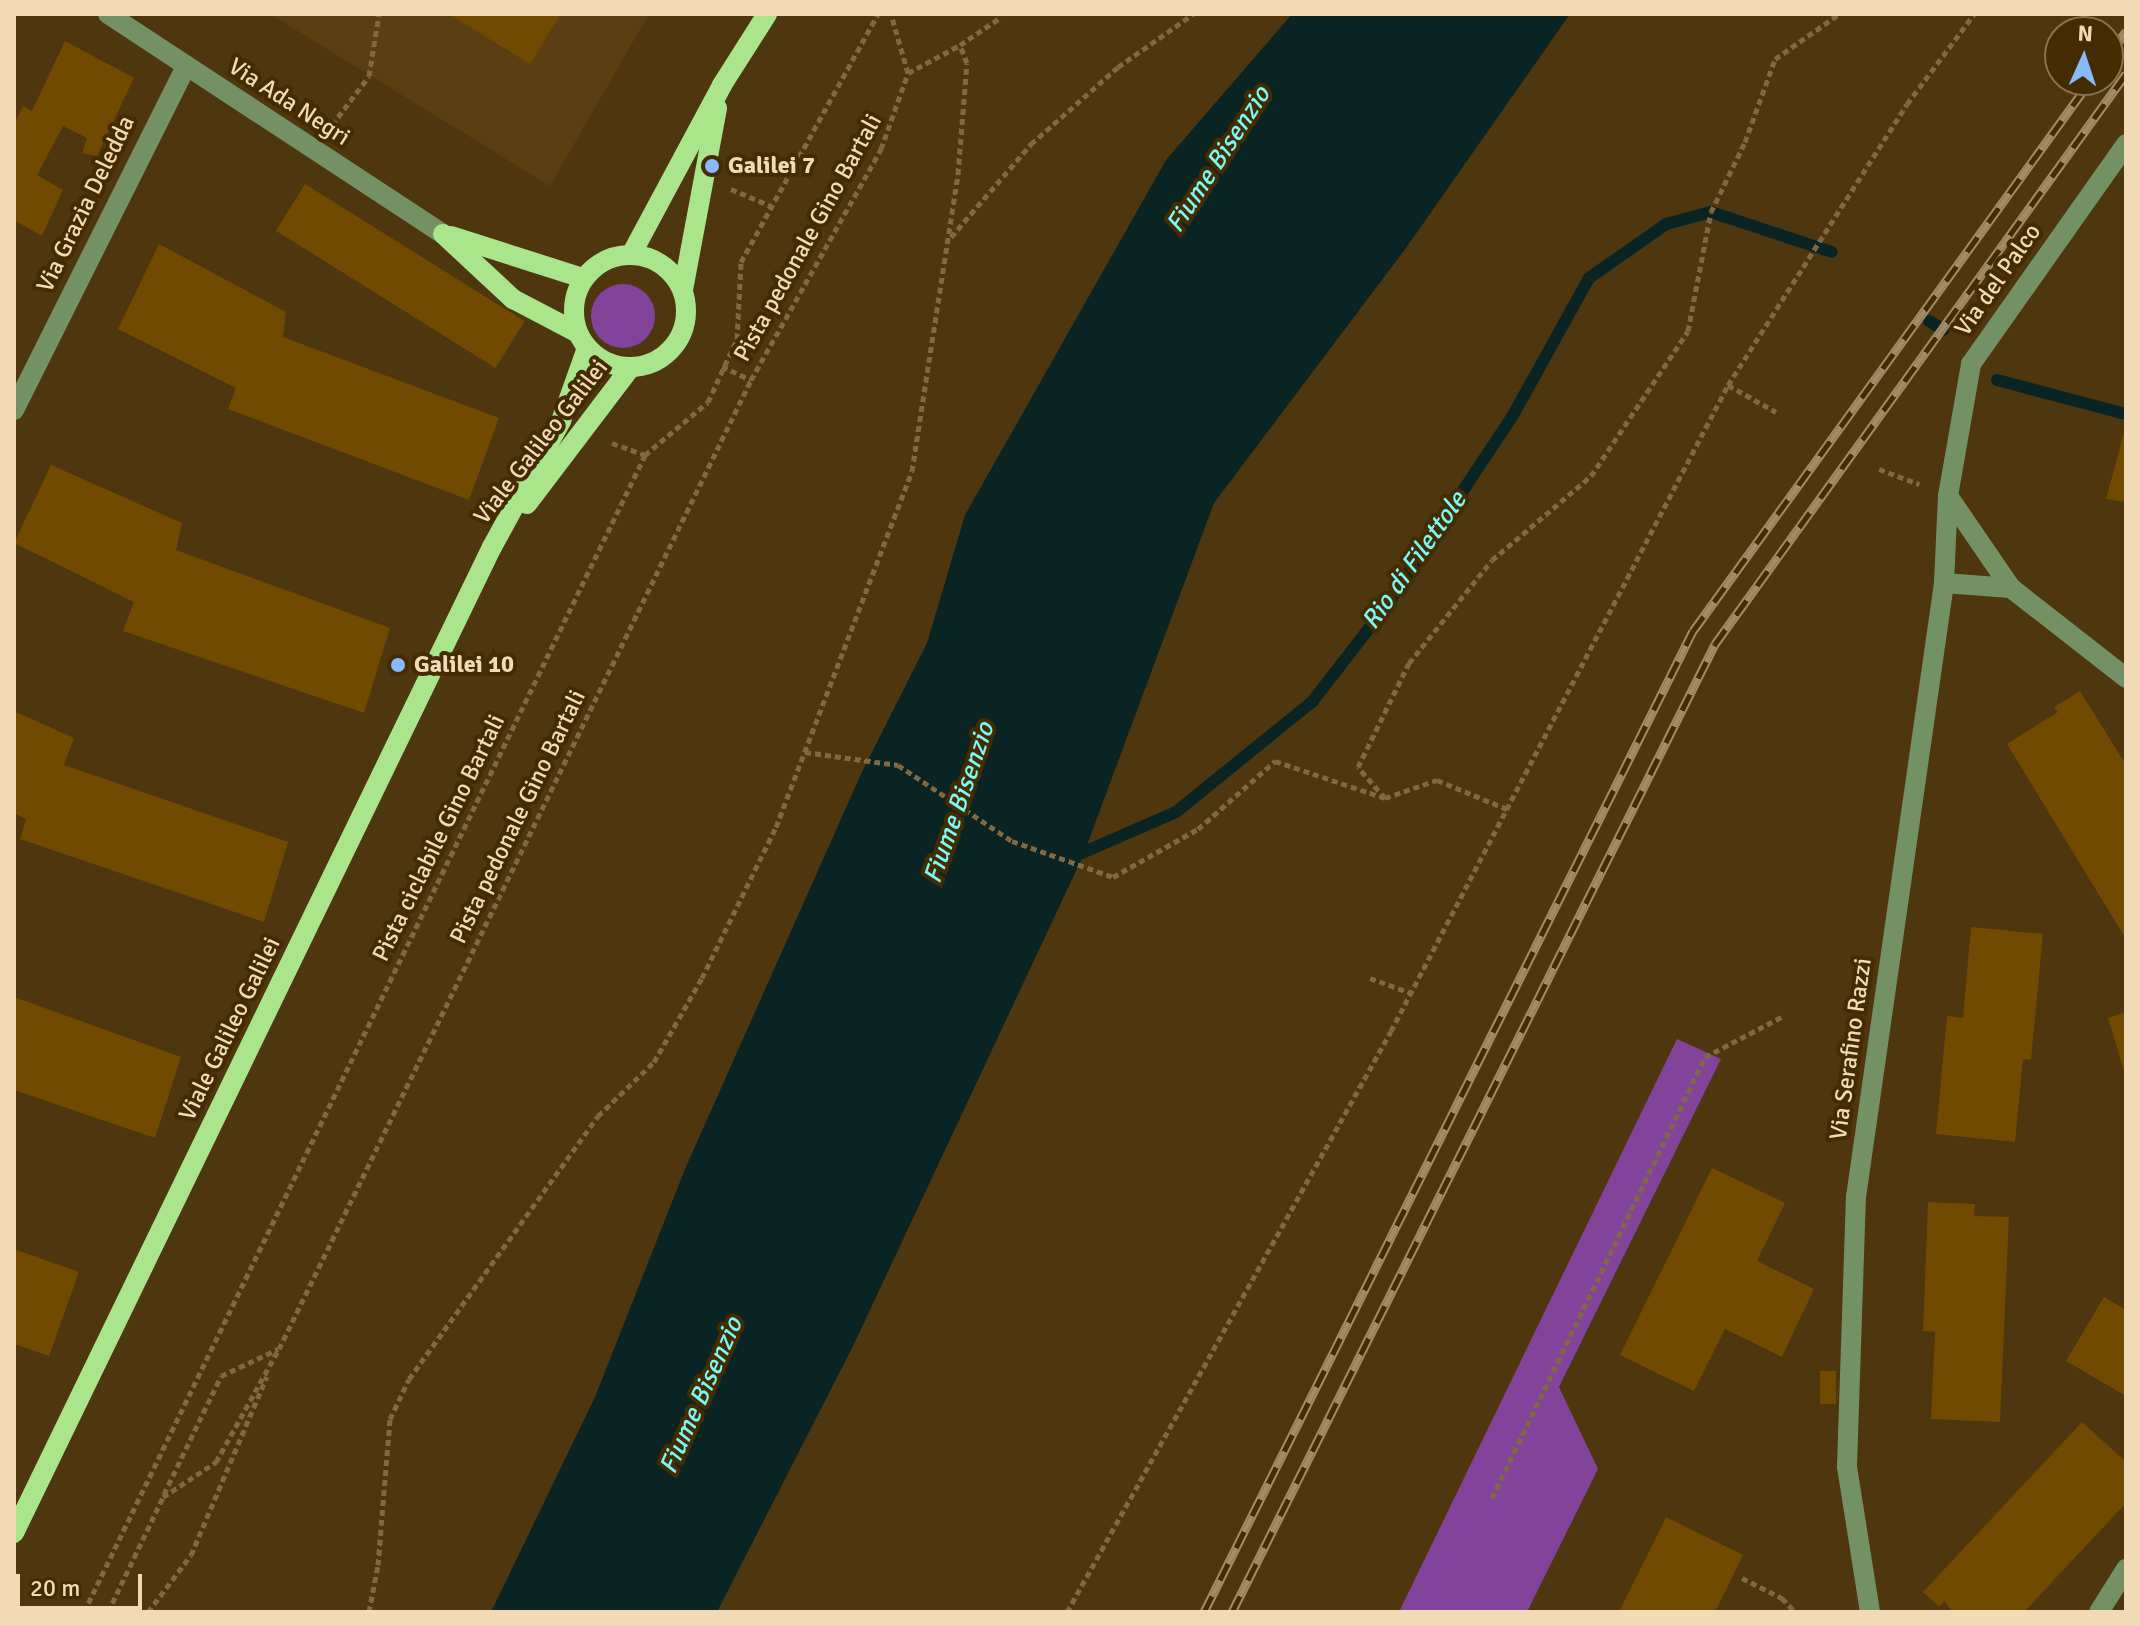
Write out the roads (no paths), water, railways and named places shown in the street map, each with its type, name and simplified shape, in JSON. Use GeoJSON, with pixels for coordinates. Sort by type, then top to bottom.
{"type":"FeatureCollection","features":[{"type":"Feature","properties":{"kind":"main road","name":"Viale Galileo Galilei"},"geometry":{"type":"LineString","coordinates":[[631,255],[722,85],[767,14]]}},
{"type":"Feature","properties":{"kind":"main road","name":"Viale Galileo Galilei"},"geometry":{"type":"LineString","coordinates":[[582,341],[615,366],[631,367],[649,364],[677,342],[685,326],[683,290],[722,85]]}},
{"type":"Feature","properties":{"kind":"main road"},"geometry":{"type":"LineString","coordinates":[[443,234],[583,278],[612,257],[631,255],[662,265],[683,290]]}},
{"type":"Feature","properties":{"kind":"main road"},"geometry":{"type":"LineString","coordinates":[[443,234],[513,299],[582,341]]}},
{"type":"Feature","properties":{"kind":"main road","name":"Viale Galileo Galilei"},"geometry":{"type":"LineString","coordinates":[[14,1533],[492,547],[561,421],[582,341],[573,314],[583,278]]}},
{"type":"Feature","properties":{"kind":"main road","name":"Viale Galileo Galilei"},"geometry":{"type":"LineString","coordinates":[[492,547],[631,367]]}},
{"type":"Feature","properties":{"kind":"street","name":"Via Ada Negri"},"geometry":{"type":"LineString","coordinates":[[108,14],[443,234]]}},
{"type":"Feature","properties":{"kind":"street","name":"Via Grazia Deledda"},"geometry":{"type":"LineString","coordinates":[[14,410],[186,66]]}},
{"type":"Feature","properties":{"kind":"street","name":"Via del Palco"},"geometry":{"type":"LineString","coordinates":[[1948,496],[1971,364],[2126,144]]}},
{"type":"Feature","properties":{"kind":"street","name":"Via Serafino Razzi"},"geometry":{"type":"LineString","coordinates":[[1870,1612],[1847,1466],[1856,1197],[1944,583],[1948,496]]}},
{"type":"Feature","properties":{"kind":"street"},"geometry":{"type":"LineString","coordinates":[[1948,496],[2011,588],[2126,678]]}},
{"type":"Feature","properties":{"kind":"street"},"geometry":{"type":"LineString","coordinates":[[1944,583],[2011,588]]}},
{"type":"Feature","properties":{"kind":"street"},"geometry":{"type":"LineString","coordinates":[[2099,1612],[2126,1569]]}},
{"type":"Feature","properties":{"kind":"water","name":"Fiume Bisenzio"},"geometry":{"type":"Polygon","coordinates":[[[1292,14],[1570,14],[1406,248],[1214,503],[1083,856],[854,1344],[717,1612],[491,1612],[595,1397],[685,1169],[861,774],[927,643],[965,515],[1166,160],[1292,14]]]}},
{"type":"Feature","properties":{"kind":"waterway","name":"Rio di Filettole"},"geometry":{"type":"LineString","coordinates":[[1068,859],[1176,812],[1312,702],[1388,604],[1512,417],[1589,278],[1666,224],[1711,212],[1832,252]]}},
{"type":"Feature","properties":{"kind":"waterway","name":"Rio di Filettole"},"geometry":{"type":"LineString","coordinates":[[1929,321],[1944,330]]}},
{"type":"Feature","properties":{"kind":"waterway","name":"Rio di Filettole"},"geometry":{"type":"LineString","coordinates":[[1997,380],[2126,414]]}},
{"type":"Feature","properties":{"kind":"railway"},"geometry":{"type":"LineString","coordinates":[[1232,1612],[1715,644],[2126,74]]}},
{"type":"Feature","properties":{"kind":"railway"},"geometry":{"type":"LineString","coordinates":[[1204,1612],[1693,631],[2079,96]]}},
{"type":"Feature","properties":{"kind":"place","name":"Galilei 7"},"geometry":{"type":"Point","coordinates":[712,166]}},
{"type":"Feature","properties":{"kind":"place","name":"Galilei 10"},"geometry":{"type":"Point","coordinates":[398,665]}}]}
